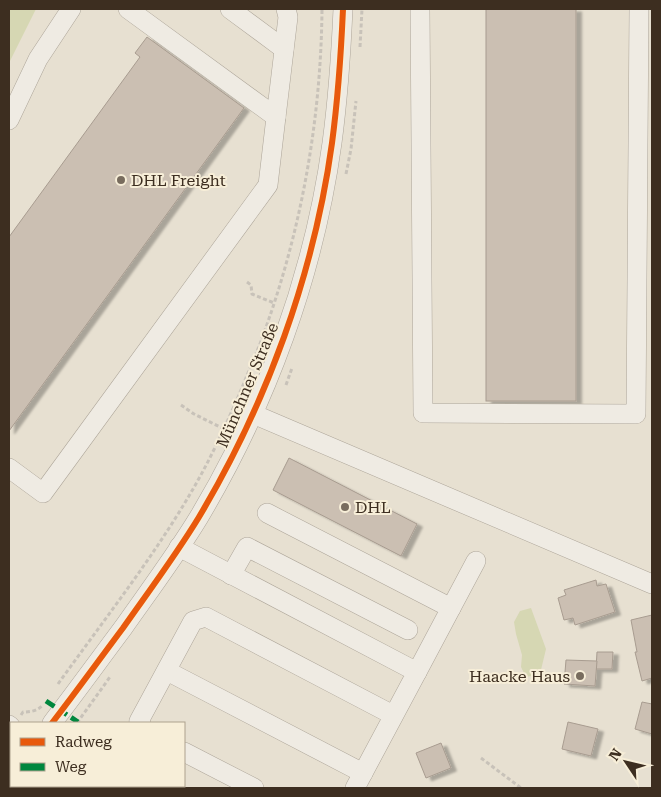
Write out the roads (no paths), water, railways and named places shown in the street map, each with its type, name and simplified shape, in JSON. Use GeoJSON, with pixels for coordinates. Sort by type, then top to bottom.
{"type":"FeatureCollection","features":[{"type":"Feature","properties":{"kind":"street"},"geometry":{"type":"LineString","coordinates":[[9,120],[38,59],[71,9]]}},
{"type":"Feature","properties":{"kind":"street"},"geometry":{"type":"LineString","coordinates":[[128,9],[276,118]]}},
{"type":"Feature","properties":{"kind":"street"},"geometry":{"type":"LineString","coordinates":[[230,9],[284,49]]}},
{"type":"Feature","properties":{"kind":"street"},"geometry":{"type":"LineString","coordinates":[[9,468],[43,493],[268,185],[288,17],[286,9]]}},
{"type":"Feature","properties":{"kind":"street","name":"Münchner Straße"},"geometry":{"type":"LineString","coordinates":[[53,722],[134,612],[199,517],[253,414],[289,322],[315,233],[333,136],[344,9]]}},
{"type":"Feature","properties":{"kind":"street"},"geometry":{"type":"LineString","coordinates":[[420,9],[423,413],[626,414],[636,414],[639,9]]}},
{"type":"Feature","properties":{"kind":"street"},"geometry":{"type":"LineString","coordinates":[[253,414],[652,584]]}},
{"type":"Feature","properties":{"kind":"street"},"geometry":{"type":"LineString","coordinates":[[267,514],[451,608]]}},
{"type":"Feature","properties":{"kind":"street"},"geometry":{"type":"LineString","coordinates":[[179,547],[417,672]]}},
{"type":"Feature","properties":{"kind":"street"},"geometry":{"type":"LineString","coordinates":[[231,575],[247,547],[408,630]]}},
{"type":"Feature","properties":{"kind":"street"},"geometry":{"type":"LineString","coordinates":[[167,671],[359,781],[476,561]]}},
{"type":"Feature","properties":{"kind":"street"},"geometry":{"type":"LineString","coordinates":[[140,722],[193,622],[206,616],[393,715]]}},
{"type":"Feature","properties":{"kind":"street"},"geometry":{"type":"LineString","coordinates":[[185,753],[254,788]]}},
{"type":"Feature","properties":{"kind":"place","name":"DHL Freight"},"geometry":{"type":"Point","coordinates":[121,180]}},
{"type":"Feature","properties":{"kind":"place","name":"DHL"},"geometry":{"type":"Point","coordinates":[345,507]}},
{"type":"Feature","properties":{"kind":"place","name":"Haacke Haus"},"geometry":{"type":"Point","coordinates":[580,676]}}]}
